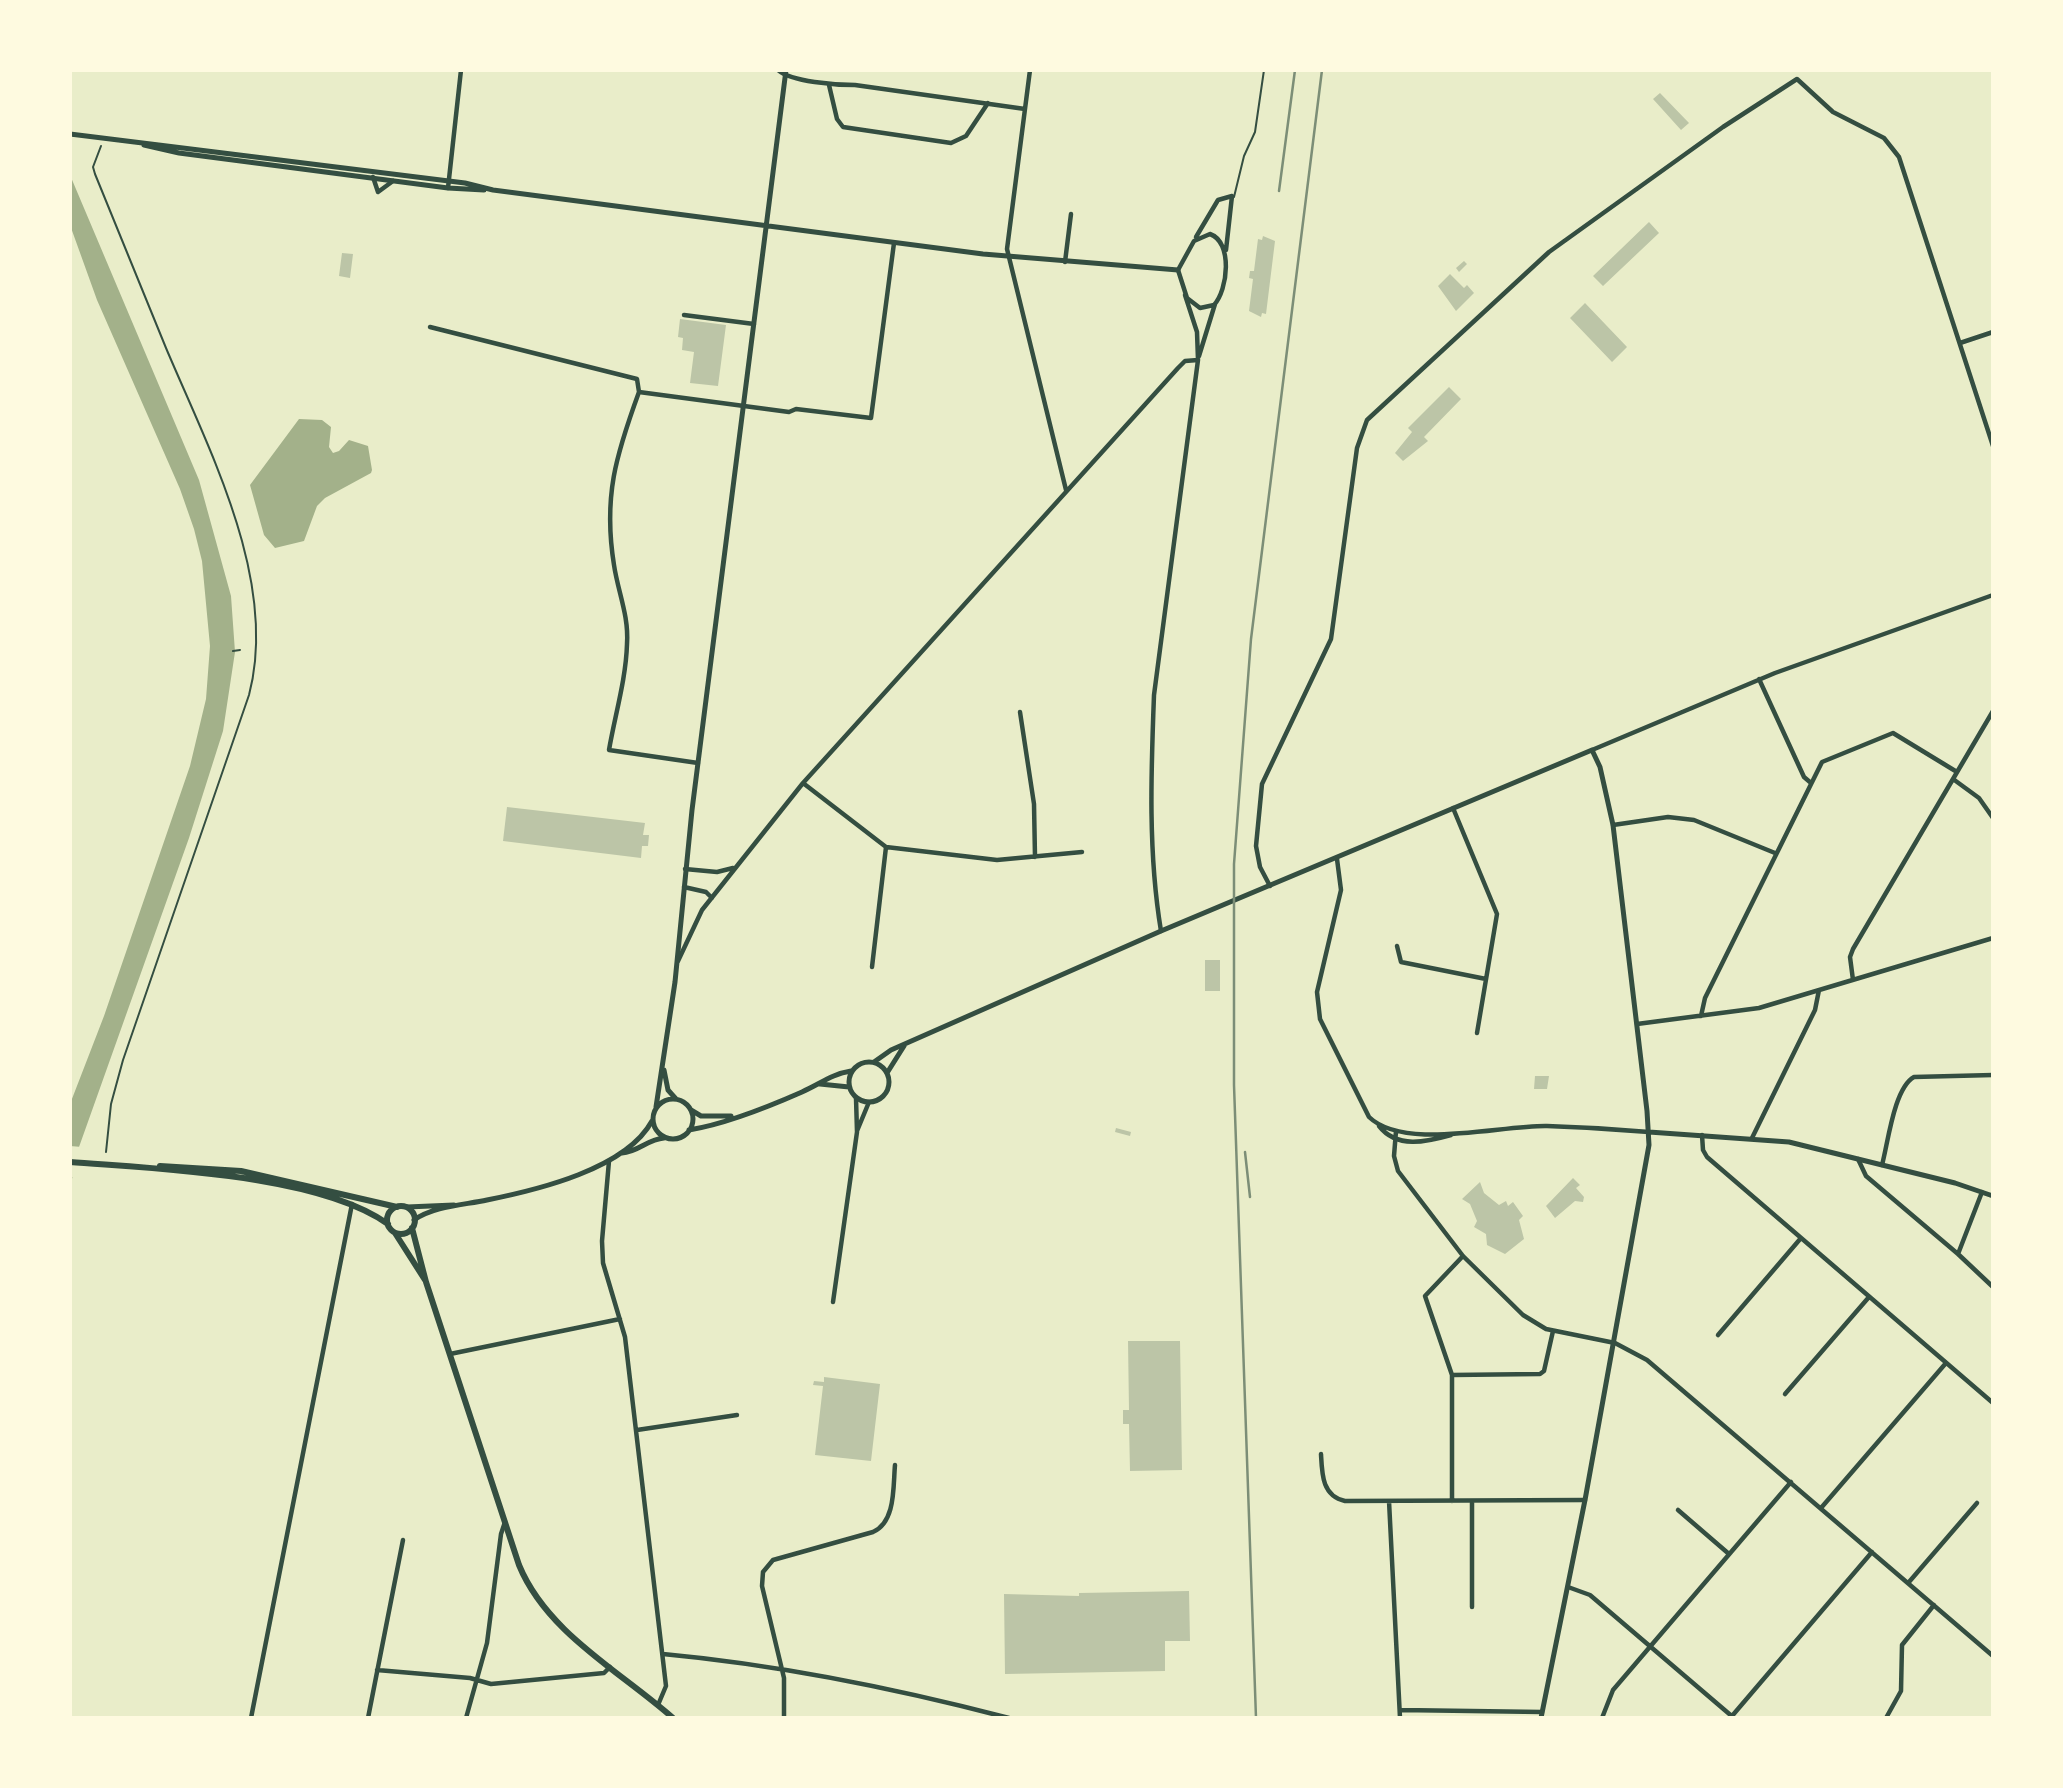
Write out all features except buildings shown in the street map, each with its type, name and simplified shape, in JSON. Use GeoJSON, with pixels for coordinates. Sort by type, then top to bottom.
{"type":"FeatureCollection","features":[{"type":"Feature","properties":{"kind":"main road"},"geometry":{"type":"LineString","coordinates":[[70,1162],[240,1178],[407,1208],[415,1220],[412,1228],[405,1233],[394,1232]]}},
{"type":"Feature","properties":{"kind":"main road"},"geometry":{"type":"LineString","coordinates":[[353,1200],[388,1224],[426,1282]]}},
{"type":"Feature","properties":{"kind":"main road"},"geometry":{"type":"LineString","coordinates":[[388,1224],[389,1213],[397,1207]]}},
{"type":"Feature","properties":{"kind":"main road"},"geometry":{"type":"LineString","coordinates":[[412,1228],[426,1282],[519,1565],[537,1601],[550,1616],[673,1718]]}},
{"type":"Feature","properties":{"kind":"street"},"geometry":{"type":"LineString","coordinates":[[449,184],[461,70]]}},
{"type":"Feature","properties":{"kind":"street"},"geometry":{"type":"LineString","coordinates":[[778,70],[829,85],[855,85],[1025,109]]}},
{"type":"Feature","properties":{"kind":"street"},"geometry":{"type":"LineString","coordinates":[[1030,70],[1008,257],[1066,490]]}},
{"type":"Feature","properties":{"kind":"street"},"geometry":{"type":"LineString","coordinates":[[415,1220],[457,1205],[541,1185],[608,1161],[622,1153],[643,1134],[652,1121],[663,1067],[677,964],[685,869],[786,73]]}},
{"type":"Feature","properties":{"kind":"street"},"geometry":{"type":"LineString","coordinates":[[1270,886],[1260,867],[1256,846],[1262,784],[1331,639],[1357,448],[1367,420],[1549,252],[1723,127],[1797,79],[1833,112],[1884,138],[1899,157],[1993,446]]}},
{"type":"Feature","properties":{"kind":"street"},"geometry":{"type":"LineString","coordinates":[[829,85],[837,119],[844,127],[951,143],[966,136],[988,103]]}},
{"type":"Feature","properties":{"kind":"street"},"geometry":{"type":"LineString","coordinates":[[73,135],[368,170],[493,190],[1008,257],[1178,270]]}},
{"type":"Feature","properties":{"kind":"street"},"geometry":{"type":"LineString","coordinates":[[134,142],[161,150],[393,181],[449,184]]}},
{"type":"Feature","properties":{"kind":"street"},"geometry":{"type":"LineString","coordinates":[[368,170],[377,192],[393,181]]}},
{"type":"Feature","properties":{"kind":"street"},"geometry":{"type":"LineString","coordinates":[[1161,931],[1151,785],[1154,695],[1198,360],[1215,303],[1221,292],[1234,197],[1226,196],[1219,200],[1178,270],[1197,331],[1198,360]]}},
{"type":"Feature","properties":{"kind":"street"},"geometry":{"type":"LineString","coordinates":[[1065,262],[1071,214]]}},
{"type":"Feature","properties":{"kind":"street"},"geometry":{"type":"LineString","coordinates":[[1194,241],[1204,234],[1213,235],[1221,241],[1226,253]]}},
{"type":"Feature","properties":{"kind":"street"},"geometry":{"type":"LineString","coordinates":[[639,392],[743,406],[871,418],[894,243]]}},
{"type":"Feature","properties":{"kind":"street"},"geometry":{"type":"LineString","coordinates":[[1185,295],[1191,304],[1200,308],[1215,303]]}},
{"type":"Feature","properties":{"kind":"street"},"geometry":{"type":"LineString","coordinates":[[684,315],[754,324]]}},
{"type":"Feature","properties":{"kind":"street"},"geometry":{"type":"LineString","coordinates":[[430,327],[637,379],[639,392],[614,460],[610,484],[613,564],[626,620],[627,645],[609,750],[698,763]]}},
{"type":"Feature","properties":{"kind":"street"},"geometry":{"type":"LineString","coordinates":[[1960,343],[1993,332]]}},
{"type":"Feature","properties":{"kind":"street"},"geometry":{"type":"LineString","coordinates":[[677,964],[696,919],[734,867],[803,783],[1181,364],[1198,360]]}},
{"type":"Feature","properties":{"kind":"street"},"geometry":{"type":"LineString","coordinates":[[622,1153],[636,1150],[655,1139],[680,1138],[690,1130],[712,1126],[779,1102],[820,1084],[831,1075],[852,1071],[859,1064],[874,1062],[891,1050],[1161,931],[1759,679],[1993,595]]}},
{"type":"Feature","properties":{"kind":"street"},"geometry":{"type":"LineString","coordinates":[[1759,679],[1804,777],[1811,783]]}},
{"type":"Feature","properties":{"kind":"street"},"geometry":{"type":"LineString","coordinates":[[1853,980],[1850,964],[1853,949],[1993,711]]}},
{"type":"Feature","properties":{"kind":"street"},"geometry":{"type":"LineString","coordinates":[[1020,712],[1034,804],[1035,857]]}},
{"type":"Feature","properties":{"kind":"street"},"geometry":{"type":"LineString","coordinates":[[1701,1016],[1705,998],[1822,762],[1893,733],[1957,772]]}},
{"type":"Feature","properties":{"kind":"street"},"geometry":{"type":"LineString","coordinates":[[1400,1710],[1541,1715],[1568,1587],[1645,1177],[1649,1132],[1613,825],[1600,767],[1592,750]]}},
{"type":"Feature","properties":{"kind":"street"},"geometry":{"type":"LineString","coordinates":[[1953,779],[1979,798],[1993,818]]}},
{"type":"Feature","properties":{"kind":"street"},"geometry":{"type":"LineString","coordinates":[[803,783],[886,847],[997,860],[1082,852]]}},
{"type":"Feature","properties":{"kind":"street"},"geometry":{"type":"LineString","coordinates":[[1453,808],[1497,914],[1477,1033]]}},
{"type":"Feature","properties":{"kind":"street"},"geometry":{"type":"LineString","coordinates":[[1613,825],[1668,817],[1694,820],[1775,853]]}},
{"type":"Feature","properties":{"kind":"street"},"geometry":{"type":"LineString","coordinates":[[872,967],[886,847]]}},
{"type":"Feature","properties":{"kind":"street"},"geometry":{"type":"LineString","coordinates":[[1337,859],[1341,890],[1317,992],[1320,1019],[1369,1117],[1395,1140],[1422,1141],[1460,1133]]}},
{"type":"Feature","properties":{"kind":"street"},"geometry":{"type":"LineString","coordinates":[[685,869],[717,872],[734,867]]}},
{"type":"Feature","properties":{"kind":"street"},"geometry":{"type":"LineString","coordinates":[[683,887],[706,892],[712,898]]}},
{"type":"Feature","properties":{"kind":"street"},"geometry":{"type":"LineString","coordinates":[[1637,1024],[1759,1009],[1993,937]]}},
{"type":"Feature","properties":{"kind":"street"},"geometry":{"type":"LineString","coordinates":[[1397,946],[1401,962],[1486,979]]}},
{"type":"Feature","properties":{"kind":"street"},"geometry":{"type":"LineString","coordinates":[[1752,1138],[1815,1010],[1819,990]]}},
{"type":"Feature","properties":{"kind":"street"},"geometry":{"type":"LineString","coordinates":[[887,1073],[904,1046]]}},
{"type":"Feature","properties":{"kind":"street"},"geometry":{"type":"LineString","coordinates":[[857,1132],[869,1102],[885,1094],[889,1081],[887,1073],[874,1062]]}},
{"type":"Feature","properties":{"kind":"street"},"geometry":{"type":"LineString","coordinates":[[663,1067],[668,1090],[691,1110],[701,1116],[734,1116]]}},
{"type":"Feature","properties":{"kind":"street"},"geometry":{"type":"LineString","coordinates":[[833,1302],[857,1132],[856,1098],[849,1087],[852,1071]]}},
{"type":"Feature","properties":{"kind":"street"},"geometry":{"type":"LineString","coordinates":[[1882,1166],[1899,1098],[1909,1080],[1914,1077],[1993,1075]]}},
{"type":"Feature","properties":{"kind":"street"},"geometry":{"type":"LineString","coordinates":[[820,1084],[849,1087]]}},
{"type":"Feature","properties":{"kind":"street"},"geometry":{"type":"LineString","coordinates":[[856,1098],[869,1102]]}},
{"type":"Feature","properties":{"kind":"street"},"geometry":{"type":"LineString","coordinates":[[656,1107],[665,1100],[676,1099]]}},
{"type":"Feature","properties":{"kind":"street"},"geometry":{"type":"LineString","coordinates":[[690,1130],[693,1120],[691,1110]]}},
{"type":"Feature","properties":{"kind":"street"},"geometry":{"type":"LineString","coordinates":[[652,1121],[658,1133],[668,1139]]}},
{"type":"Feature","properties":{"kind":"street"},"geometry":{"type":"LineString","coordinates":[[1378,1125],[1396,1131],[1460,1133],[1545,1126],[1789,1142],[1993,1196]]}},
{"type":"Feature","properties":{"kind":"street"},"geometry":{"type":"LineString","coordinates":[[1396,1131],[1394,1156],[1398,1171],[1463,1256],[1516,1310],[1553,1331],[1615,1343],[1647,1360],[1993,1656]]}},
{"type":"Feature","properties":{"kind":"street"},"geometry":{"type":"LineString","coordinates":[[1702,1135],[1703,1150],[1707,1157],[1993,1403]]}},
{"type":"Feature","properties":{"kind":"street"},"geometry":{"type":"LineString","coordinates":[[1857,1158],[1866,1176],[1993,1287]]}},
{"type":"Feature","properties":{"kind":"street"},"geometry":{"type":"LineString","coordinates":[[608,1161],[602,1254],[627,1346],[666,1686],[658,1705]]}},
{"type":"Feature","properties":{"kind":"street"},"geometry":{"type":"LineString","coordinates":[[1958,1254],[1982,1192]]}},
{"type":"Feature","properties":{"kind":"street"},"geometry":{"type":"LineString","coordinates":[[251,1718],[353,1200]]}},
{"type":"Feature","properties":{"kind":"street"},"geometry":{"type":"LineString","coordinates":[[407,1208],[457,1205]]}},
{"type":"Feature","properties":{"kind":"street"},"geometry":{"type":"LineString","coordinates":[[1718,1335],[1801,1238]]}},
{"type":"Feature","properties":{"kind":"street"},"geometry":{"type":"LineString","coordinates":[[1452,1501],[1452,1375],[1425,1296],[1463,1256]]}},
{"type":"Feature","properties":{"kind":"street"},"geometry":{"type":"LineString","coordinates":[[1785,1394],[1869,1297]]}},
{"type":"Feature","properties":{"kind":"street"},"geometry":{"type":"LineString","coordinates":[[450,1354],[620,1319]]}},
{"type":"Feature","properties":{"kind":"street"},"geometry":{"type":"LineString","coordinates":[[1452,1375],[1540,1374],[1544,1371],[1553,1331]]}},
{"type":"Feature","properties":{"kind":"street"},"geometry":{"type":"LineString","coordinates":[[1821,1508],[1946,1363]]}},
{"type":"Feature","properties":{"kind":"street"},"geometry":{"type":"LineString","coordinates":[[637,1430],[737,1415]]}},
{"type":"Feature","properties":{"kind":"street"},"geometry":{"type":"LineString","coordinates":[[1321,1454],[1323,1480],[1336,1499],[1472,1502],[1585,1500]]}},
{"type":"Feature","properties":{"kind":"street"},"geometry":{"type":"LineString","coordinates":[[784,1718],[786,1691],[782,1667],[762,1586],[766,1567],[773,1560],[883,1527],[889,1513],[895,1465]]}},
{"type":"Feature","properties":{"kind":"street"},"geometry":{"type":"LineString","coordinates":[[1602,1718],[1613,1690],[1791,1482]]}},
{"type":"Feature","properties":{"kind":"street"},"geometry":{"type":"LineString","coordinates":[[1389,1501],[1400,1718]]}},
{"type":"Feature","properties":{"kind":"street"},"geometry":{"type":"LineString","coordinates":[[1472,1502],[1472,1607]]}},
{"type":"Feature","properties":{"kind":"street"},"geometry":{"type":"LineString","coordinates":[[1909,1582],[1977,1503]]}},
{"type":"Feature","properties":{"kind":"street"},"geometry":{"type":"LineString","coordinates":[[1678,1510],[1729,1555]]}},
{"type":"Feature","properties":{"kind":"street"},"geometry":{"type":"LineString","coordinates":[[466,1718],[489,1632],[501,1534],[506,1521]]}},
{"type":"Feature","properties":{"kind":"street"},"geometry":{"type":"LineString","coordinates":[[368,1718],[402,1540]]}},
{"type":"Feature","properties":{"kind":"street"},"geometry":{"type":"LineString","coordinates":[[1568,1587],[1590,1595],[1733,1717],[1872,1552]]}},
{"type":"Feature","properties":{"kind":"street"},"geometry":{"type":"LineString","coordinates":[[1886,1718],[1901,1691],[1902,1645],[1934,1605]]}},
{"type":"Feature","properties":{"kind":"street"},"geometry":{"type":"LineString","coordinates":[[663,1654],[782,1667],[837,1677],[1009,1718]]}},
{"type":"Feature","properties":{"kind":"street"},"geometry":{"type":"LineString","coordinates":[[377,1670],[470,1678],[491,1684],[604,1673],[610,1666]]}},
{"type":"Feature","properties":{"kind":"street"},"geometry":{"type":"LineString","coordinates":[[975,1718],[977,1710]]}},
{"type":"Feature","properties":{"kind":"lane"},"geometry":{"type":"LineString","coordinates":[[1234,197],[1244,156],[1255,132],[1264,70]]}},
{"type":"Feature","properties":{"kind":"path"},"geometry":{"type":"LineString","coordinates":[[101,145],[93,167],[95,174],[207,444],[236,523],[253,595],[255,634],[249,695],[123,1060],[111,1104],[106,1152]]}},
{"type":"Feature","properties":{"kind":"path"},"geometry":{"type":"LineString","coordinates":[[233,651],[240,650]]}},
{"type":"Feature","properties":{"kind":"shaded area"},"geometry":{"type":"Polygon","coordinates":[[[70,175],[199,480],[231,596],[235,652],[223,731],[189,838],[79,1147],[70,1188],[70,1104],[104,1016],[190,766],[206,699],[210,646],[202,561],[194,529],[180,489],[97,300],[70,225],[70,175]]]}},
{"type":"Feature","properties":{"kind":"shaded area"},"geometry":{"type":"Polygon","coordinates":[[[299,419],[322,420],[331,427],[329,447],[333,453],[339,451],[349,440],[368,446],[372,470],[325,498],[317,506],[304,541],[275,548],[264,535],[250,485],[299,419]]]}},
{"type":"Feature","properties":{"kind":"pier"},"geometry":{"type":"Polygon","coordinates":[[[70,1146],[82,1147],[76,1177],[70,1177],[70,1146]]]}},
{"type":"Feature","properties":{"kind":"railway"},"geometry":{"type":"LineString","coordinates":[[1279,191],[1295,70]]}},
{"type":"Feature","properties":{"kind":"railway"},"geometry":{"type":"LineString","coordinates":[[1256,1718],[1234,1085],[1234,864],[1251,639],[1322,70]]}},
{"type":"Feature","properties":{"kind":"railway"},"geometry":{"type":"LineString","coordinates":[[1245,1152],[1250,1197]]}}]}
